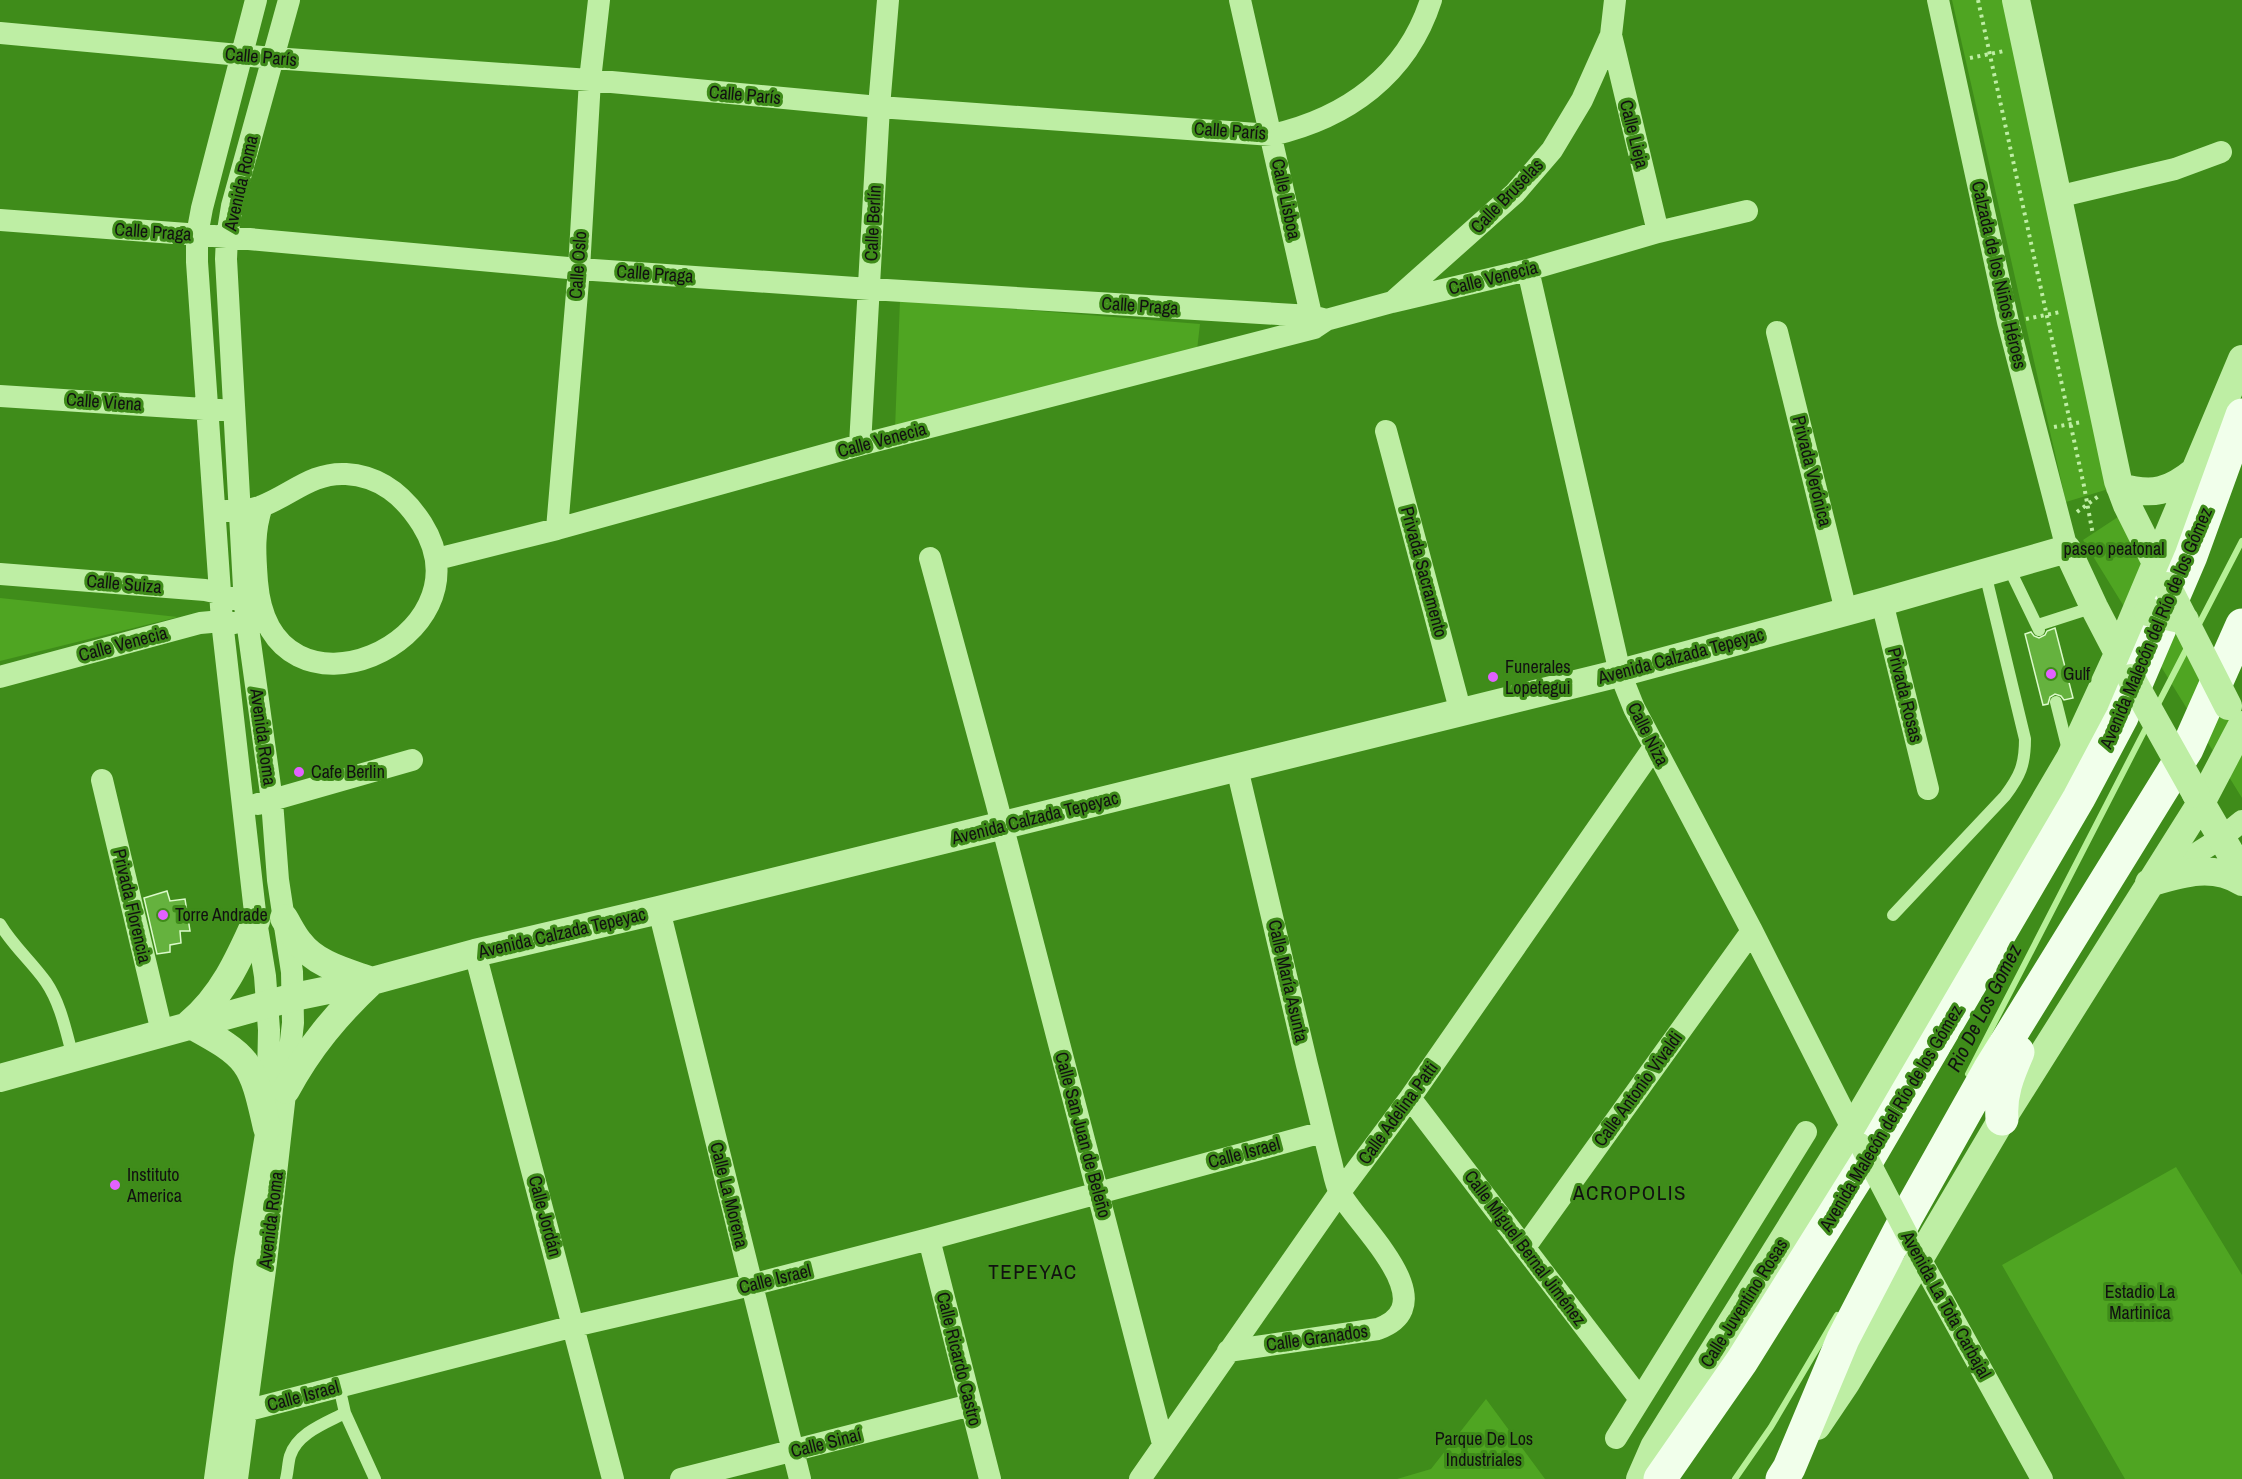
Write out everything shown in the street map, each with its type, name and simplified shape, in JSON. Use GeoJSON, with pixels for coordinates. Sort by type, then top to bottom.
{"type":"FeatureCollection","features":[{"type":"Feature","properties":{"kind":"main road","name":"Avenida Malecón del Río de los Gómez"},"geometry":{"type":"LineString","coordinates":[[1660,1479],[1742,1361],[1864,1166],[2079,798],[2122,717],[2191,556],[2242,415]]}},
{"type":"Feature","properties":{"kind":"main road"},"geometry":{"type":"LineString","coordinates":[[1786,1473],[1843,1339],[1907,1216],[1989,1070],[2187,749],[2241,627]]}},
{"type":"Feature","properties":{"kind":"main road"},"geometry":{"type":"LineString","coordinates":[[2002,1119],[2003,1087],[2019,1051],[2166,805],[2180,775],[2187,749]]}},
{"type":"Feature","properties":{"kind":"street","name":"Avenida Roma"},"geometry":{"type":"LineString","coordinates":[[215,1479],[234,1414],[255,1261],[286,1090],[293,1023],[281,1001],[270,919],[243,807],[219,593],[216,512],[197,262],[197,236],[202,208],[256,0]]}},
{"type":"Feature","properties":{"kind":"street","name":"Avenida Roma"},"geometry":{"type":"LineString","coordinates":[[270,919],[272,801],[239,511],[226,259],[232,206],[289,0]]}},
{"type":"Feature","properties":{"kind":"street","name":"Calle Oslo"},"geometry":{"type":"LineString","coordinates":[[557,529],[579,268],[590,81],[599,0]]}},
{"type":"Feature","properties":{"kind":"street","name":"Calle Berlín"},"geometry":{"type":"LineString","coordinates":[[860,445],[879,107],[888,0]]}},
{"type":"Feature","properties":{"kind":"street","name":"Calle Lisboa"},"geometry":{"type":"LineString","coordinates":[[1240,0],[1317,322]]}},
{"type":"Feature","properties":{"kind":"street","name":"Calle París"},"geometry":{"type":"LineString","coordinates":[[0,33],[242,56],[590,81],[879,107],[1272,135],[1310,125],[1329,116],[1368,91],[1401,60],[1415,39],[1431,0]]}},
{"type":"Feature","properties":{"kind":"street","name":"Calle Bruselas"},"geometry":{"type":"LineString","coordinates":[[1392,302],[1515,193],[1552,150],[1582,100],[1611,35],[1615,0]]}},
{"type":"Feature","properties":{"kind":"street","name":"Calzada de los Niños Héroes"},"geometry":{"type":"LineString","coordinates":[[1938,0],[2008,322],[2063,536]]}},
{"type":"Feature","properties":{"kind":"street"},"geometry":{"type":"LineString","coordinates":[[1786,1473],[1846,1383],[1914,1250],[2002,1119],[2149,883],[2199,798],[2238,725],[2161,574],[2119,484],[2056,197],[2016,0]]}},
{"type":"Feature","properties":{"kind":"street","name":"Calle Lieja"},"geometry":{"type":"LineString","coordinates":[[1611,35],[1658,232]]}},
{"type":"Feature","properties":{"kind":"street"},"geometry":{"type":"LineString","coordinates":[[2056,197],[2175,169],[2221,153]]}},
{"type":"Feature","properties":{"kind":"street","name":"Calle Venecia"},"geometry":{"type":"LineString","coordinates":[[437,559],[557,529],[1392,302],[1528,270],[1658,232],[1748,211]]}},
{"type":"Feature","properties":{"kind":"street","name":"Calle Praga"},"geometry":{"type":"LineString","coordinates":[[0,220],[227,237],[579,268],[1317,322]]}},
{"type":"Feature","properties":{"kind":"street","name":"Calle Niza"},"geometry":{"type":"LineString","coordinates":[[1528,270],[1620,673],[1634,708],[1752,931],[1856,1136]]}},
{"type":"Feature","properties":{"kind":"street","name":"Privada Verónica"},"geometry":{"type":"LineString","coordinates":[[1777,332],[1846,611]]}},
{"type":"Feature","properties":{"kind":"street","name":"Avenida Malecón del Río de los Gómez"},"geometry":{"type":"LineString","coordinates":[[1856,1136],[2070,758],[2125,666],[2142,612],[2161,574],[2196,470],[2242,359]]}},
{"type":"Feature","properties":{"kind":"street","name":"Calle Viena"},"geometry":{"type":"LineString","coordinates":[[0,396],[234,411]]}},
{"type":"Feature","properties":{"kind":"street","name":"Privada Sacramento"},"geometry":{"type":"LineString","coordinates":[[1386,431],[1461,713]]}},
{"type":"Feature","properties":{"kind":"street"},"geometry":{"type":"LineString","coordinates":[[2119,484],[2141,492],[2162,491],[2179,483],[2196,470]]}},
{"type":"Feature","properties":{"kind":"street"},"geometry":{"type":"LineString","coordinates":[[216,512],[239,511],[262,506],[292,489],[326,476],[345,474],[375,480],[391,488],[404,499],[424,528],[437,559],[436,581],[429,604],[420,620],[395,642],[365,659],[345,663],[324,663],[301,658],[286,650],[252,617],[259,597],[255,529],[262,506]]}},
{"type":"Feature","properties":{"kind":"street"},"geometry":{"type":"LineString","coordinates":[[2063,536],[2094,607],[2199,798],[2232,829],[2242,873]]}},
{"type":"Feature","properties":{"kind":"street","name":"Avenida Calzada Tepeyac"},"geometry":{"type":"LineString","coordinates":[[0,1078],[189,1024],[281,1001],[372,981],[475,953],[1003,826],[1620,673],[1996,569],[2063,536]]}},
{"type":"Feature","properties":{"kind":"street","name":"Calle San Juan de Beleño"},"geometry":{"type":"LineString","coordinates":[[930,558],[1003,826],[1163,1444]]}},
{"type":"Feature","properties":{"kind":"street","name":"Calle Suiza"},"geometry":{"type":"LineString","coordinates":[[0,574],[219,593],[252,617]]}},
{"type":"Feature","properties":{"kind":"street","name":"Privada Rosas"},"geometry":{"type":"LineString","coordinates":[[1882,602],[1928,789]]}},
{"type":"Feature","properties":{"kind":"street"},"geometry":{"type":"LineString","coordinates":[[2142,612],[2185,620]]}},
{"type":"Feature","properties":{"kind":"street","name":"Calle Venecia"},"geometry":{"type":"LineString","coordinates":[[0,677],[200,623],[252,617]]}},
{"type":"Feature","properties":{"kind":"street","name":"Calle Adelina Patti"},"geometry":{"type":"LineString","coordinates":[[1140,1479],[1340,1192],[1410,1098],[1654,747]]}},
{"type":"Feature","properties":{"kind":"street"},"geometry":{"type":"LineString","coordinates":[[243,807],[272,801],[412,760]]}},
{"type":"Feature","properties":{"kind":"street","name":"Calle María Asunta"},"geometry":{"type":"LineString","coordinates":[[1238,768],[1323,1132],[1340,1192],[1390,1262],[1400,1282],[1404,1299],[1401,1313]]}},
{"type":"Feature","properties":{"kind":"street","name":"Privada Florencia"},"geometry":{"type":"LineString","coordinates":[[102,780],[162,1032]]}},
{"type":"Feature","properties":{"kind":"street"},"geometry":{"type":"LineString","coordinates":[[2149,883],[2232,829]]}},
{"type":"Feature","properties":{"kind":"street"},"geometry":{"type":"LineString","coordinates":[[2149,883],[2205,870],[2233,876],[2242,882]]}},
{"type":"Feature","properties":{"kind":"street","name":"Calle La Morena"},"geometry":{"type":"LineString","coordinates":[[659,910],[800,1479]]}},
{"type":"Feature","properties":{"kind":"street"},"geometry":{"type":"LineString","coordinates":[[267,1128],[254,1076],[241,1056],[221,1041],[189,1024],[204,1013],[270,919],[310,954],[329,965],[372,981],[336,1016],[320,1036],[286,1090]]}},
{"type":"Feature","properties":{"kind":"street","name":"Calle Antonio Vivaldi"},"geometry":{"type":"LineString","coordinates":[[1525,1247],[1752,931]]}},
{"type":"Feature","properties":{"kind":"street","name":"Calle Jordán"},"geometry":{"type":"LineString","coordinates":[[475,953],[613,1479]]}},
{"type":"Feature","properties":{"kind":"street","name":"Avenida Roma"},"geometry":{"type":"LineString","coordinates":[[255,1261],[267,1128],[269,1030],[281,1001]]}},
{"type":"Feature","properties":{"kind":"street","name":"Calle Miguel Bernal Jiménez"},"geometry":{"type":"LineString","coordinates":[[1410,1098],[1640,1399]]}},
{"type":"Feature","properties":{"kind":"street","name":"Calle Israel"},"geometry":{"type":"LineString","coordinates":[[234,1414],[574,1326],[751,1285],[929,1239],[1323,1132]]}},
{"type":"Feature","properties":{"kind":"street","name":"Calle Juventino Rosas"},"geometry":{"type":"LineString","coordinates":[[1616,1438],[1806,1132]]}},
{"type":"Feature","properties":{"kind":"street","name":"Avenida La Tota Carbajal"},"geometry":{"type":"LineString","coordinates":[[1856,1136],[1914,1250],[2042,1479]]}},
{"type":"Feature","properties":{"kind":"street","name":"Calle Juventino Rosas"},"geometry":{"type":"LineString","coordinates":[[1640,1479],[1654,1447],[1856,1136]]}},
{"type":"Feature","properties":{"kind":"street","name":"Calle Ricardo Castro"},"geometry":{"type":"LineString","coordinates":[[929,1239],[990,1479]]}},
{"type":"Feature","properties":{"kind":"street","name":"Calle Granados"},"geometry":{"type":"LineString","coordinates":[[1228,1351],[1378,1329],[1390,1324],[1401,1313]]}},
{"type":"Feature","properties":{"kind":"street","name":"Calle Sinaí"},"geometry":{"type":"LineString","coordinates":[[681,1479],[971,1405]]}},
{"type":"Feature","properties":{"kind":"street","name":"Avenida Roma"},"geometry":{"type":"LineString","coordinates":[[234,1414],[237,1479]]}},
{"type":"Feature","properties":{"kind":"lane"},"geometry":{"type":"LineString","coordinates":[[1996,569],[2038,628],[2094,607]]}},
{"type":"Feature","properties":{"kind":"lane"},"geometry":{"type":"LineString","coordinates":[[1893,915],[2005,796],[2019,777],[2025,758],[2025,739],[1996,569]]}},
{"type":"Feature","properties":{"kind":"lane"},"geometry":{"type":"LineString","coordinates":[[2056,702],[2070,758]]}},
{"type":"Feature","properties":{"kind":"lane"},"geometry":{"type":"LineString","coordinates":[[0,924],[9,939],[46,982],[55,999],[73,1057]]}},
{"type":"Feature","properties":{"kind":"lane"},"geometry":{"type":"LineString","coordinates":[[339,1386],[345,1413],[375,1479]]}},
{"type":"Feature","properties":{"kind":"lane"},"geometry":{"type":"LineString","coordinates":[[286,1479],[290,1454],[298,1441],[306,1434],[345,1413]]}},
{"type":"Feature","properties":{"kind":"path"},"geometry":{"type":"LineString","coordinates":[[1978,0],[2093,535]]}},
{"type":"Feature","properties":{"kind":"path"},"geometry":{"type":"LineString","coordinates":[[1952,63],[2026,46]]}},
{"type":"Feature","properties":{"kind":"path"},"geometry":{"type":"LineString","coordinates":[[2008,322],[2082,309]]}},
{"type":"Feature","properties":{"kind":"path"},"geometry":{"type":"LineString","coordinates":[[2035,431],[2104,418]]}},
{"type":"Feature","properties":{"kind":"path"},"geometry":{"type":"LineString","coordinates":[[2063,536],[2086,506],[2119,484]]}},
{"type":"Feature","properties":{"kind":"green space"},"geometry":{"type":"Polygon","coordinates":[[[1952,0],[2009,0],[2115,487],[2066,502],[1952,0]]]}},
{"type":"Feature","properties":{"kind":"green space"},"geometry":{"type":"Polygon","coordinates":[[[900,300],[1200,324],[1197,350],[895,429],[900,300]]]}},
{"type":"Feature","properties":{"kind":"green space","name":"paseo peatonal"},"geometry":{"type":"Polygon","coordinates":[[[2121,515],[2242,744],[2242,798],[2083,540],[2121,515]]]}},
{"type":"Feature","properties":{"kind":"green space"},"geometry":{"type":"Polygon","coordinates":[[[0,598],[178,617],[0,661],[0,598]]]}},
{"type":"Feature","properties":{"kind":"green space","name":"Estadio La Martinica"},"geometry":{"type":"Polygon","coordinates":[[[2176,1167],[2242,1275],[2242,1479],[2125,1479],[2002,1265],[2176,1167]]]}},
{"type":"Feature","properties":{"kind":"green space","name":"Parque De Los Industriales"},"geometry":{"type":"Polygon","coordinates":[[[1486,1399],[1545,1479],[1397,1479],[1431,1469],[1486,1399]]]}},
{"type":"Feature","properties":{"kind":"building","name":"Gulf"},"geometry":{"type":"Polygon","coordinates":[[[2055,628],[2073,698],[2064,700],[2055,694],[2050,697],[2048,704],[2043,705],[2025,634],[2031,632],[2039,638],[2055,628]]]}},
{"type":"Feature","properties":{"kind":"building","name":"Torre Andrade"},"geometry":{"type":"Polygon","coordinates":[[[167,891],[170,901],[185,899],[190,931],[180,931],[181,943],[170,945],[170,952],[157,954],[144,898],[167,891]]]}},
{"type":"Feature","properties":{"kind":"waterway","name":"Rio De Los Gomez"},"geometry":{"type":"LineString","coordinates":[[2198,626],[2242,541]]}},
{"type":"Feature","properties":{"kind":"waterway","name":"Rio De Los Gomez"},"geometry":{"type":"LineString","coordinates":[[2157,706],[2188,646]]}},
{"type":"Feature","properties":{"kind":"waterway","name":"Rio De Los Gomez"},"geometry":{"type":"LineString","coordinates":[[1968,1074],[2147,726]]}},
{"type":"Feature","properties":{"kind":"waterway","name":"Rio De Los Gomez"},"geometry":{"type":"LineString","coordinates":[[1735,1479],[1771,1427],[1837,1315]]}},
{"type":"Feature","properties":{"kind":"place","name":"Gulf"},"geometry":{"type":"Point","coordinates":[2051,674]}},
{"type":"Feature","properties":{"kind":"place","name":"Funerales Lopetegui"},"geometry":{"type":"Point","coordinates":[1493,677]}},
{"type":"Feature","properties":{"kind":"place","name":"Cafe Berlin"},"geometry":{"type":"Point","coordinates":[299,772]}},
{"type":"Feature","properties":{"kind":"place","name":"Torre Andrade"},"geometry":{"type":"Point","coordinates":[163,915]}},
{"type":"Feature","properties":{"kind":"place","name":"Instituto America"},"geometry":{"type":"Point","coordinates":[115,1185]}},
{"type":"Feature","properties":{"kind":"district","name":"ACROPOLIS"},"geometry":{"type":"Point","coordinates":[1630,1193]}},
{"type":"Feature","properties":{"kind":"district","name":"TEPEYAC"},"geometry":{"type":"Point","coordinates":[1033,1272]}}]}
